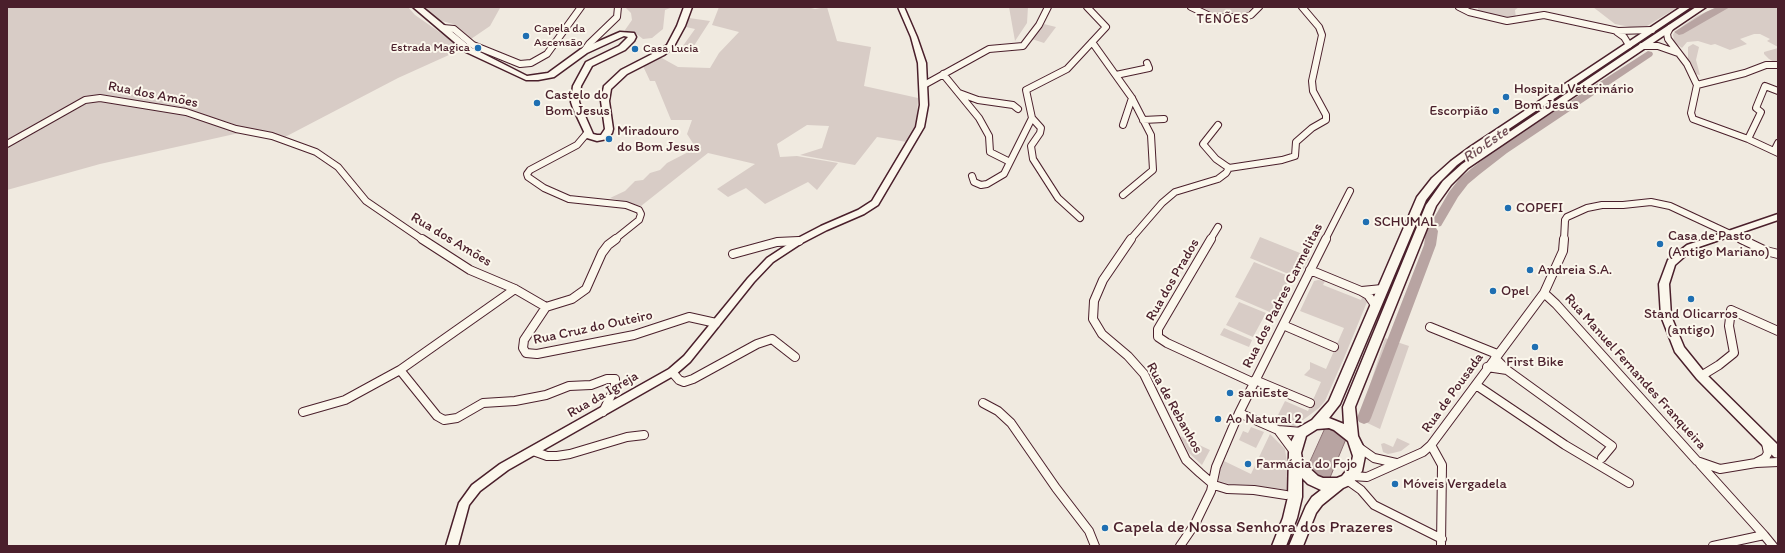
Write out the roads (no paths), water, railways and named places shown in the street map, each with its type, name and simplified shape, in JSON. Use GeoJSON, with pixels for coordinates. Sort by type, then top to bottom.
{"type":"FeatureCollection","features":[{"type":"Feature","properties":{"kind":"main road"},"geometry":{"type":"LineString","coordinates":[[417,7],[469,50],[526,78],[538,78],[551,75],[584,51],[623,34],[631,35],[632,37],[630,41],[622,48],[589,64],[577,86],[576,102],[590,136],[597,138],[604,136],[608,133],[609,129],[605,101],[607,88],[624,72],[661,53],[670,46],[681,26],[688,7]]}},
{"type":"Feature","properties":{"kind":"main road"},"geometry":{"type":"LineString","coordinates":[[1279,546],[1290,518],[1295,497],[1297,442],[1302,432],[1316,424],[1334,404],[1421,198],[1436,180],[1454,163],[1628,45],[1687,7]]}},
{"type":"Feature","properties":{"kind":"main road"},"geometry":{"type":"LineString","coordinates":[[1296,546],[1311,510],[1317,502],[1346,480],[1357,467],[1359,456],[1354,441],[1349,407],[1431,205],[1447,183],[1466,166],[1702,7]]}},
{"type":"Feature","properties":{"kind":"main road"},"geometry":{"type":"LineString","coordinates":[[1778,217],[1727,233],[1690,247],[1671,263],[1664,284],[1666,316],[1679,349],[1701,376],[1778,453]]}},
{"type":"Feature","properties":{"kind":"main road"},"geometry":{"type":"LineString","coordinates":[[1316,424],[1329,423],[1338,426],[1354,441]]}},
{"type":"Feature","properties":{"kind":"main road"},"geometry":{"type":"LineString","coordinates":[[1296,456],[1301,469],[1313,480],[1322,484],[1346,480]]}},
{"type":"Feature","properties":{"kind":"street"},"geometry":{"type":"LineString","coordinates":[[442,28],[454,29],[472,46],[520,64],[531,63],[547,54],[581,7]]}},
{"type":"Feature","properties":{"kind":"street"},"geometry":{"type":"LineString","coordinates":[[584,51],[589,44],[617,17],[618,7]]}},
{"type":"Feature","properties":{"kind":"street","name":"Rua da Igreja"},"geometry":{"type":"LineString","coordinates":[[452,546],[464,503],[476,488],[504,467],[672,372],[687,359],[751,280],[770,260],[798,241],[861,212],[875,203],[920,127],[924,105],[922,63],[914,37],[901,7]]}},
{"type":"Feature","properties":{"kind":"street"},"geometry":{"type":"LineString","coordinates":[[924,84],[989,49],[1023,46],[1039,25],[1048,7]]}},
{"type":"Feature","properties":{"kind":"street"},"geometry":{"type":"LineString","coordinates":[[1080,218],[1058,198],[1033,158],[1031,146],[1040,133],[1041,128],[1032,118],[1026,90],[1067,69],[1106,28],[1087,7]]}},
{"type":"Feature","properties":{"kind":"street"},"geometry":{"type":"LineString","coordinates":[[1191,7],[1212,17],[1244,17],[1251,15],[1259,7]]}},
{"type":"Feature","properties":{"kind":"street"},"geometry":{"type":"LineString","coordinates":[[1218,125],[1203,144],[1216,159],[1229,168],[1282,160],[1295,156],[1296,142],[1312,128],[1326,120],[1326,115],[1312,91],[1312,81],[1322,35],[1319,27],[1302,7]]}},
{"type":"Feature","properties":{"kind":"street"},"geometry":{"type":"LineString","coordinates":[[1459,7],[1469,12],[1507,21],[1531,16],[1544,16],[1611,30],[1630,32],[1652,30]]}},
{"type":"Feature","properties":{"kind":"street"},"geometry":{"type":"LineString","coordinates":[[1670,28],[1667,36],[1687,64],[1697,85],[1691,114],[1693,119],[1748,139],[1776,152],[1778,143]]}},
{"type":"Feature","properties":{"kind":"street"},"geometry":{"type":"LineString","coordinates":[[1611,30],[1624,37],[1628,45]]}},
{"type":"Feature","properties":{"kind":"street"},"geometry":{"type":"LineString","coordinates":[[1092,42],[1132,98],[1151,135],[1153,170],[1123,195]]}},
{"type":"Feature","properties":{"kind":"street"},"geometry":{"type":"LineString","coordinates":[[1642,46],[1658,46],[1678,53]]}},
{"type":"Feature","properties":{"kind":"street"},"geometry":{"type":"LineString","coordinates":[[1116,75],[1149,68],[1147,63]]}},
{"type":"Feature","properties":{"kind":"street"},"geometry":{"type":"LineString","coordinates":[[1697,85],[1745,73],[1766,65],[1777,65]]}},
{"type":"Feature","properties":{"kind":"street"},"geometry":{"type":"LineString","coordinates":[[943,74],[979,118],[989,136],[990,152],[1010,162]]}},
{"type":"Feature","properties":{"kind":"street"},"geometry":{"type":"LineString","coordinates":[[1748,139],[1761,112],[1756,108],[1765,86],[1778,91]]}},
{"type":"Feature","properties":{"kind":"street"},"geometry":{"type":"LineString","coordinates":[[958,92],[978,100],[1013,105],[1018,109]]}},
{"type":"Feature","properties":{"kind":"street","name":"Rua dos Amões"},"geometry":{"type":"LineString","coordinates":[[7,144],[70,107],[85,100],[100,98],[186,112],[227,126],[272,136],[316,152],[338,167],[366,201],[457,262],[481,276],[515,289],[546,307]]}},
{"type":"Feature","properties":{"kind":"street"},"geometry":{"type":"LineString","coordinates":[[1123,125],[1132,98]]}},
{"type":"Feature","properties":{"kind":"street"},"geometry":{"type":"LineString","coordinates":[[972,176],[974,182],[981,185],[987,184],[1004,174],[1032,118]]}},
{"type":"Feature","properties":{"kind":"street"},"geometry":{"type":"LineString","coordinates":[[1143,120],[1164,119]]}},
{"type":"Feature","properties":{"kind":"street"},"geometry":{"type":"LineString","coordinates":[[546,307],[572,299],[586,289],[602,253],[608,245],[639,220],[641,214],[639,210],[634,207],[626,205],[569,199],[544,188],[528,177],[530,170],[577,145],[588,132]]}},
{"type":"Feature","properties":{"kind":"street","name":"Rua de Rebanhos"},"geometry":{"type":"LineString","coordinates":[[1229,168],[1226,173],[1218,179],[1175,192],[1162,203],[1132,238],[1103,280],[1094,301],[1094,319],[1102,334],[1128,356],[1144,374],[1186,460],[1214,485],[1227,489],[1254,490],[1286,495]]}},
{"type":"Feature","properties":{"kind":"street","name":"Rua dos Padres Carmelitas"},"geometry":{"type":"LineString","coordinates":[[1180,546],[1195,524],[1214,485],[1216,467],[1239,413],[1350,190]]}},
{"type":"Feature","properties":{"kind":"street","name":"Rua de Pousada"},"geometry":{"type":"LineString","coordinates":[[1442,542],[1442,464],[1431,445],[1476,385],[1487,367],[1544,293],[1563,251],[1565,220],[1567,217],[1587,208],[1602,205],[1623,205],[1651,202],[1670,206],[1727,233]]}},
{"type":"Feature","properties":{"kind":"street","name":"Rua dos Prados"},"geometry":{"type":"LineString","coordinates":[[1218,227],[1158,329],[1158,337],[1167,343],[1255,381]]}},
{"type":"Feature","properties":{"kind":"street"},"geometry":{"type":"LineString","coordinates":[[1727,233],[1766,251],[1778,254]]}},
{"type":"Feature","properties":{"kind":"street"},"geometry":{"type":"LineString","coordinates":[[733,254],[777,242],[798,241]]}},
{"type":"Feature","properties":{"kind":"street"},"geometry":{"type":"LineString","coordinates":[[1310,270],[1361,291],[1368,295],[1375,305]]}},
{"type":"Feature","properties":{"kind":"street"},"geometry":{"type":"LineString","coordinates":[[303,412],[346,400],[400,370],[515,289]]}},
{"type":"Feature","properties":{"kind":"street"},"geometry":{"type":"LineString","coordinates":[[1361,291],[1382,289]]}},
{"type":"Feature","properties":{"kind":"street","name":"Rua Manuel Fernandes Franqueira"},"geometry":{"type":"LineString","coordinates":[[1544,293],[1556,304],[1697,461],[1720,469],[1756,462],[1778,462]]}},
{"type":"Feature","properties":{"kind":"street","name":"Rua Cruz do Outeiro"},"geometry":{"type":"LineString","coordinates":[[546,307],[524,340],[523,348],[526,353],[537,354],[606,341],[649,331],[689,317],[716,323]]}},
{"type":"Feature","properties":{"kind":"street"},"geometry":{"type":"LineString","coordinates":[[1701,376],[1719,365],[1734,353],[1729,326],[1731,310],[1778,331]]}},
{"type":"Feature","properties":{"kind":"street"},"geometry":{"type":"LineString","coordinates":[[1283,325],[1334,347]]}},
{"type":"Feature","properties":{"kind":"street"},"geometry":{"type":"LineString","coordinates":[[1430,327],[1496,356],[1507,370],[1612,446],[1602,458]]}},
{"type":"Feature","properties":{"kind":"street"},"geometry":{"type":"LineString","coordinates":[[672,372],[678,380],[684,382],[693,379],[757,344],[772,339],[795,357]]}},
{"type":"Feature","properties":{"kind":"street"},"geometry":{"type":"LineString","coordinates":[[1487,367],[1507,370]]}},
{"type":"Feature","properties":{"kind":"street"},"geometry":{"type":"LineString","coordinates":[[400,370],[437,416],[444,420],[457,418],[483,402],[515,401],[546,395],[569,386],[591,385],[607,379],[615,379],[615,387],[603,412]]}},
{"type":"Feature","properties":{"kind":"street"},"geometry":{"type":"LineString","coordinates":[[1255,381],[1310,403]]}},
{"type":"Feature","properties":{"kind":"street"},"geometry":{"type":"LineString","coordinates":[[1476,385],[1565,445],[1629,483]]}},
{"type":"Feature","properties":{"kind":"street"},"geometry":{"type":"LineString","coordinates":[[983,402],[998,411],[1011,423],[1060,494],[1089,531],[1095,546]]}},
{"type":"Feature","properties":{"kind":"street"},"geometry":{"type":"LineString","coordinates":[[1239,413],[1278,430],[1302,432]]}},
{"type":"Feature","properties":{"kind":"street"},"geometry":{"type":"LineString","coordinates":[[1278,430],[1296,456]]}},
{"type":"Feature","properties":{"kind":"street"},"geometry":{"type":"LineString","coordinates":[[533,451],[547,456],[557,456],[570,454],[627,436],[644,435]]}},
{"type":"Feature","properties":{"kind":"street"},"geometry":{"type":"LineString","coordinates":[[1756,462],[1765,458],[1768,453],[1765,440]]}},
{"type":"Feature","properties":{"kind":"street"},"geometry":{"type":"LineString","coordinates":[[1354,441],[1374,458],[1384,462],[1396,463]]}},
{"type":"Feature","properties":{"kind":"street"},"geometry":{"type":"LineString","coordinates":[[1346,480],[1367,477],[1423,452],[1431,445]]}},
{"type":"Feature","properties":{"kind":"street"},"geometry":{"type":"LineString","coordinates":[[1697,461],[1773,546]]}},
{"type":"Feature","properties":{"kind":"street"},"geometry":{"type":"LineString","coordinates":[[1346,480],[1361,490],[1374,505],[1442,542]]}},
{"type":"Feature","properties":{"kind":"street"},"geometry":{"type":"LineString","coordinates":[[1713,546],[1764,535]]}},
{"type":"Feature","properties":{"kind":"waterway","name":"Rio Este"},"geometry":{"type":"LineString","coordinates":[[1679,32],[1709,14],[1725,7]]}},
{"type":"Feature","properties":{"kind":"waterway","name":"Rio Este"},"geometry":{"type":"LineString","coordinates":[[1437,223],[1453,195],[1464,181],[1476,171],[1503,150],[1648,54]]}},
{"type":"Feature","properties":{"kind":"waterway","name":"Rio Este"},"geometry":{"type":"LineString","coordinates":[[1364,418],[1430,245],[1432,231]]}},
{"type":"Feature","properties":{"kind":"place","name":"Capela da Ascensão"},"geometry":{"type":"Point","coordinates":[526,36]}},
{"type":"Feature","properties":{"kind":"place","name":"Estrada Magica"},"geometry":{"type":"Point","coordinates":[478,48]}},
{"type":"Feature","properties":{"kind":"place","name":"Casa Lucia"},"geometry":{"type":"Point","coordinates":[635,49]}},
{"type":"Feature","properties":{"kind":"place","name":"Hospital Veterinário Bom Jesus"},"geometry":{"type":"Point","coordinates":[1506,97]}},
{"type":"Feature","properties":{"kind":"place","name":"Castelo do Bom Jesus"},"geometry":{"type":"Point","coordinates":[537,103]}},
{"type":"Feature","properties":{"kind":"place","name":"Escorpião"},"geometry":{"type":"Point","coordinates":[1496,111]}},
{"type":"Feature","properties":{"kind":"place","name":"Miradouro do Bom Jesus"},"geometry":{"type":"Point","coordinates":[609,139]}},
{"type":"Feature","properties":{"kind":"place","name":"COPEFI"},"geometry":{"type":"Point","coordinates":[1508,208]}},
{"type":"Feature","properties":{"kind":"place","name":"SCHUMAL"},"geometry":{"type":"Point","coordinates":[1366,222]}},
{"type":"Feature","properties":{"kind":"place","name":"Casa de Pasto (Antigo Mariano)"},"geometry":{"type":"Point","coordinates":[1660,244]}},
{"type":"Feature","properties":{"kind":"place","name":"Andreia S.A."},"geometry":{"type":"Point","coordinates":[1530,270]}},
{"type":"Feature","properties":{"kind":"place","name":"Opel"},"geometry":{"type":"Point","coordinates":[1493,291]}},
{"type":"Feature","properties":{"kind":"place","name":"Stand Olicarros (antigo)"},"geometry":{"type":"Point","coordinates":[1691,299]}},
{"type":"Feature","properties":{"kind":"place","name":"First Bike"},"geometry":{"type":"Point","coordinates":[1535,347]}},
{"type":"Feature","properties":{"kind":"place","name":"saniEste"},"geometry":{"type":"Point","coordinates":[1230,393]}},
{"type":"Feature","properties":{"kind":"place","name":"Ao Natural 2"},"geometry":{"type":"Point","coordinates":[1218,419]}},
{"type":"Feature","properties":{"kind":"place","name":"Farmácia do Fojo"},"geometry":{"type":"Point","coordinates":[1248,464]}},
{"type":"Feature","properties":{"kind":"place","name":"Móveis Vergadela"},"geometry":{"type":"Point","coordinates":[1395,484]}},
{"type":"Feature","properties":{"kind":"place","name":"Capela de Nossa Senhora dos Prazeres"},"geometry":{"type":"Point","coordinates":[1105,528]}},
{"type":"Feature","properties":{"kind":"district","name":"TENÕES"},"geometry":{"type":"Point","coordinates":[1223,20]}}]}
